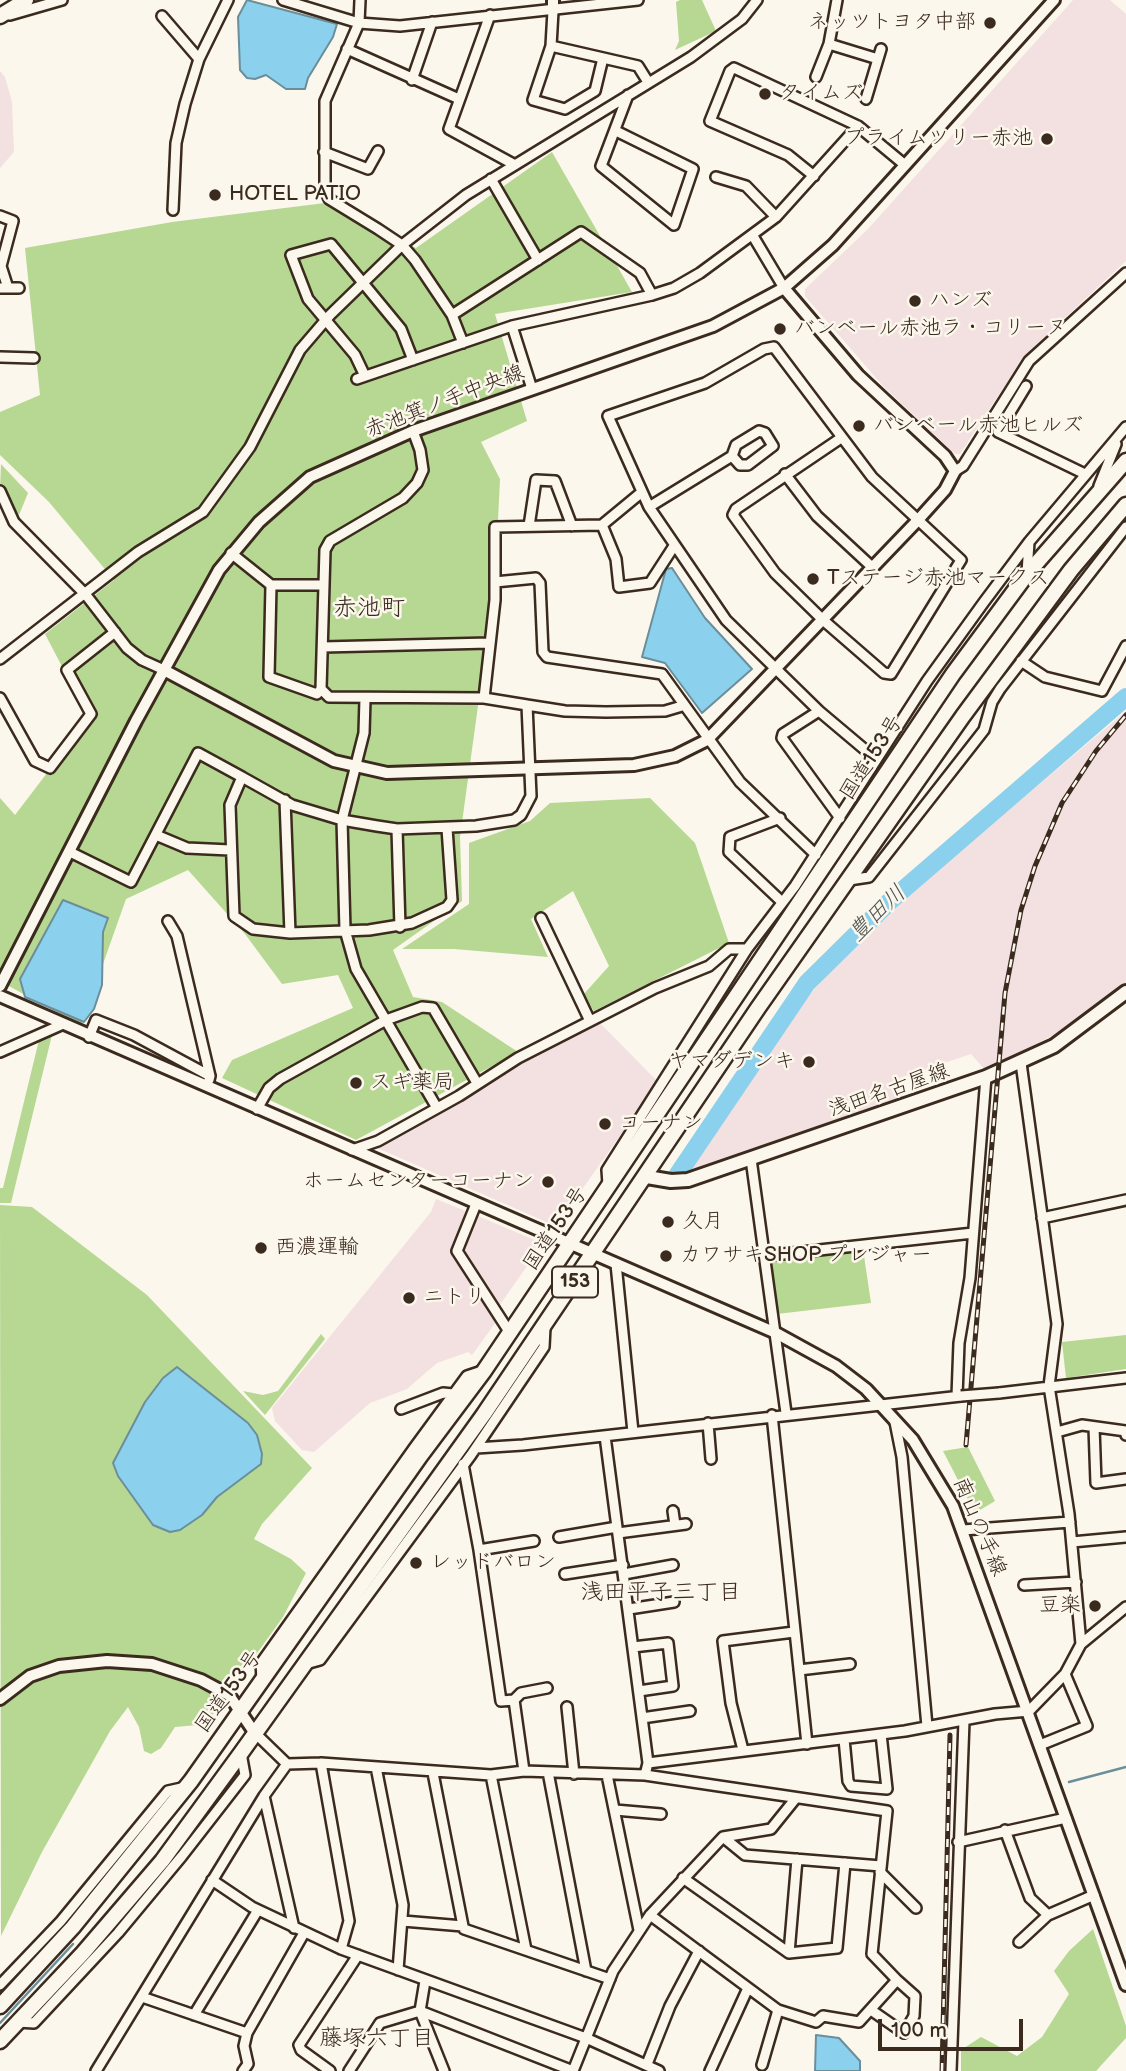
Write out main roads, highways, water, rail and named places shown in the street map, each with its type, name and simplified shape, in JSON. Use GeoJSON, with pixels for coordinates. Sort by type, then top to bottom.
{"type":"FeatureCollection","features":[{"type":"Feature","properties":{"kind":"main road"},"geometry":{"type":"LineString","coordinates":[[0,17],[26,0]]}},
{"type":"Feature","properties":{"kind":"main road","name":"国道153号"},"geometry":{"type":"LineString","coordinates":[[0,2006],[82,1906],[186,1787],[262,1681],[417,1451],[484,1371],[953,674],[1027,574],[1126,461]]}},
{"type":"Feature","properties":{"kind":"main road","name":"国道153号"},"geometry":{"type":"LineString","coordinates":[[0,2041],[83,1953],[162,1861],[545,1326],[758,1008],[994,672],[1071,570],[1126,505]]}},
{"type":"Feature","properties":{"kind":"main road"},"geometry":{"type":"LineString","coordinates":[[801,902],[822,919]]}},
{"type":"Feature","properties":{"kind":"main road","name":"浅田名古屋線"},"geometry":{"type":"LineString","coordinates":[[647,1177],[671,1181],[688,1180],[986,1077],[1054,1046],[1126,992]]}},
{"type":"Feature","properties":{"kind":"water"},"geometry":{"type":"Polygon","coordinates":[[[247,0],[337,24],[333,37],[308,78],[305,89],[286,89],[266,75],[255,79],[247,78],[240,70],[238,17],[247,0]]]}},
{"type":"Feature","properties":{"kind":"water"},"geometry":{"type":"Polygon","coordinates":[[[672,568],[705,618],[752,669],[702,713],[665,663],[642,657],[666,569],[672,568]]]}},
{"type":"Feature","properties":{"kind":"water"},"geometry":{"type":"Polygon","coordinates":[[[63,900],[108,918],[103,932],[102,985],[94,1009],[84,1022],[25,997],[20,979],[63,900]]]}},
{"type":"Feature","properties":{"kind":"water"},"geometry":{"type":"Polygon","coordinates":[[[177,1367],[248,1423],[257,1435],[262,1454],[261,1464],[217,1497],[202,1515],[180,1530],[170,1532],[153,1525],[118,1476],[113,1463],[145,1402],[163,1378],[177,1367]]]}},
{"type":"Feature","properties":{"kind":"water"},"geometry":{"type":"Polygon","coordinates":[[[816,2035],[839,2038],[860,2061],[860,2071],[815,2071],[816,2035]]]}},
{"type":"Feature","properties":{"kind":"waterway","name":"豊田川"},"geometry":{"type":"LineString","coordinates":[[678,1174],[807,983],[890,901],[1126,697]]}},
{"type":"Feature","properties":{"kind":"waterway"},"geometry":{"type":"LineString","coordinates":[[1069,1782],[1126,1767]]}},
{"type":"Feature","properties":{"kind":"waterway"},"geometry":{"type":"LineString","coordinates":[[0,2023],[73,1944]]}},
{"type":"Feature","properties":{"kind":"railway"},"geometry":{"type":"LineString","coordinates":[[966,1445],[1005,993],[1021,910],[1035,866],[1062,803],[1096,751],[1126,715]]}},
{"type":"Feature","properties":{"kind":"railway"},"geometry":{"type":"LineString","coordinates":[[942,2071],[950,1735]]}},
{"type":"Feature","properties":{"kind":"place","name":"ネッツトヨタ中部"},"geometry":{"type":"Point","coordinates":[990,23]}},
{"type":"Feature","properties":{"kind":"place","name":"タイムズ"},"geometry":{"type":"Point","coordinates":[765,94]}},
{"type":"Feature","properties":{"kind":"place","name":"プライムツリー赤池"},"geometry":{"type":"Point","coordinates":[1047,139]}},
{"type":"Feature","properties":{"kind":"place","name":"HOTEL PATIO"},"geometry":{"type":"Point","coordinates":[215,195]}},
{"type":"Feature","properties":{"kind":"place","name":"ハンズ"},"geometry":{"type":"Point","coordinates":[915,301]}},
{"type":"Feature","properties":{"kind":"place","name":"バンベール赤池ラ・コリーヌ"},"geometry":{"type":"Point","coordinates":[780,329]}},
{"type":"Feature","properties":{"kind":"place","name":"バンベール赤池ヒルズ"},"geometry":{"type":"Point","coordinates":[859,426]}},
{"type":"Feature","properties":{"kind":"place","name":"Tステージ赤池マークス"},"geometry":{"type":"Point","coordinates":[813,579]}},
{"type":"Feature","properties":{"kind":"place","name":"ヤマダデンキ"},"geometry":{"type":"Point","coordinates":[809,1062]}},
{"type":"Feature","properties":{"kind":"place","name":"スギ薬局"},"geometry":{"type":"Point","coordinates":[356,1083]}},
{"type":"Feature","properties":{"kind":"place","name":"コーナン"},"geometry":{"type":"Point","coordinates":[605,1124]}},
{"type":"Feature","properties":{"kind":"place","name":"ホームセンターコーナン"},"geometry":{"type":"Point","coordinates":[548,1182]}},
{"type":"Feature","properties":{"kind":"place","name":"久月"},"geometry":{"type":"Point","coordinates":[668,1222]}},
{"type":"Feature","properties":{"kind":"place","name":"西濃運輸"},"geometry":{"type":"Point","coordinates":[261,1248]}},
{"type":"Feature","properties":{"kind":"place","name":"カワサキSHOP プレジャー"},"geometry":{"type":"Point","coordinates":[666,1256]}},
{"type":"Feature","properties":{"kind":"place","name":"ニトリ"},"geometry":{"type":"Point","coordinates":[409,1298]}},
{"type":"Feature","properties":{"kind":"place","name":"レッドバロン"},"geometry":{"type":"Point","coordinates":[416,1563]}},
{"type":"Feature","properties":{"kind":"place","name":"豆楽"},"geometry":{"type":"Point","coordinates":[1095,1606]}},
{"type":"Feature","properties":{"kind":"district","name":"赤池町"},"geometry":{"type":"Point","coordinates":[369,609]}},
{"type":"Feature","properties":{"kind":"district","name":"浅田平子三丁目"},"geometry":{"type":"Point","coordinates":[661,1593]}},
{"type":"Feature","properties":{"kind":"district","name":"藤塚六丁目"},"geometry":{"type":"Point","coordinates":[377,2039]}}]}
